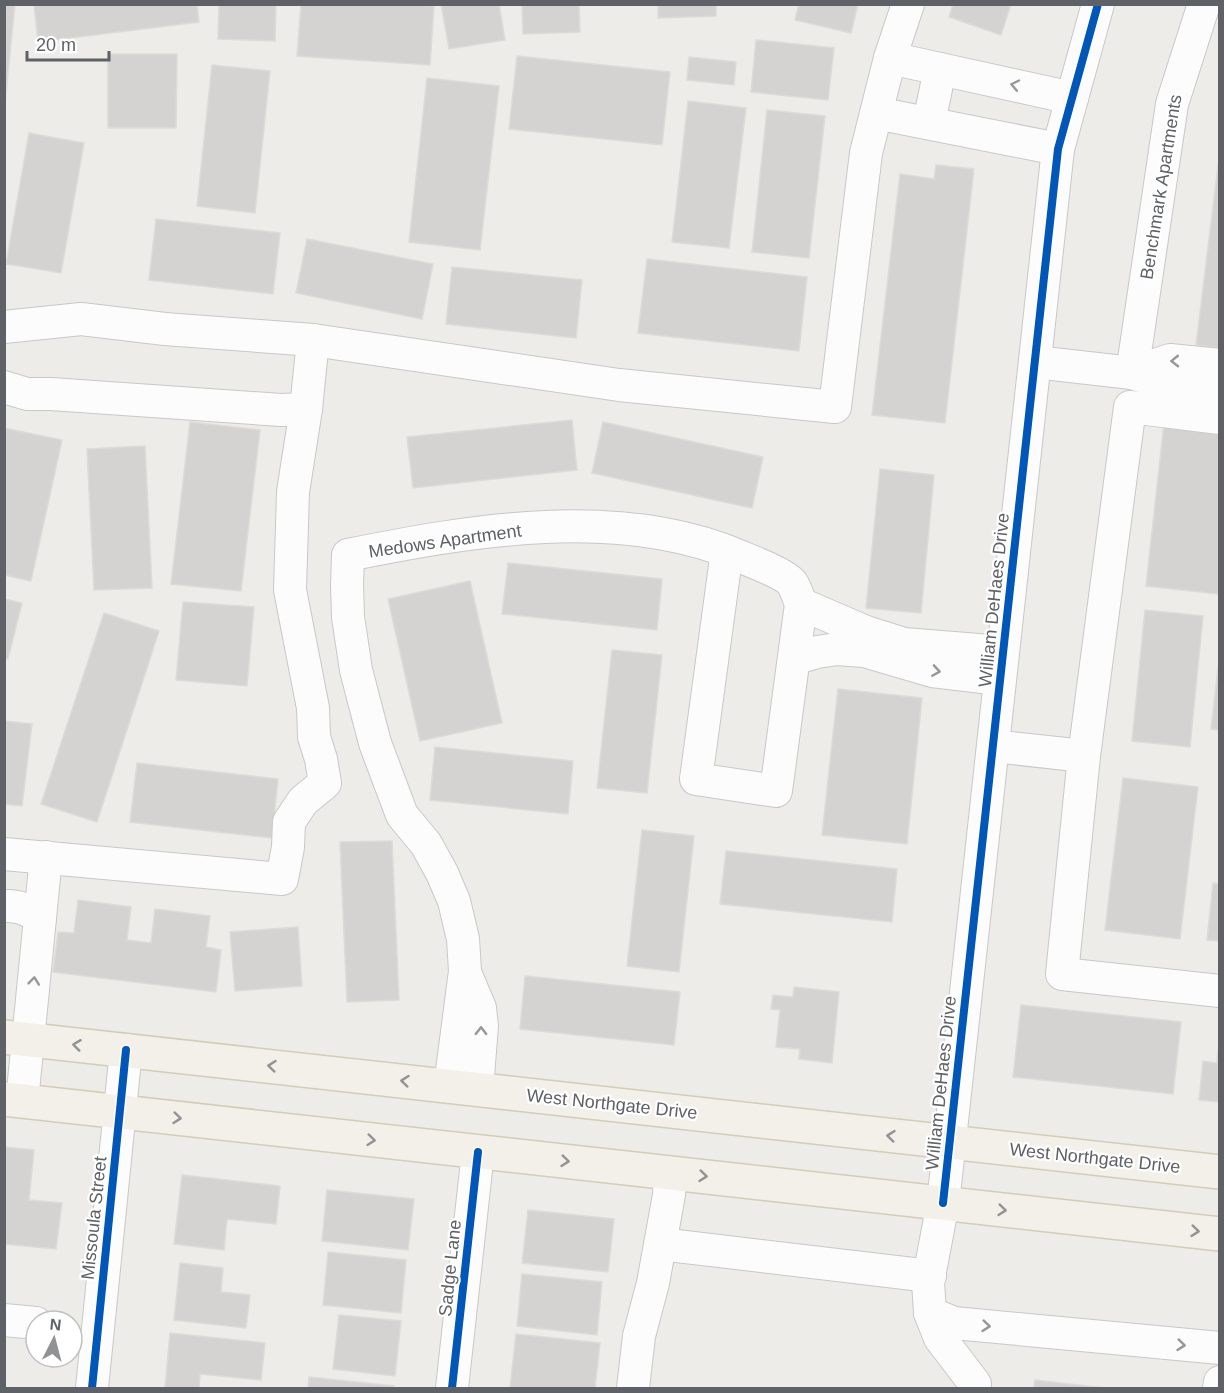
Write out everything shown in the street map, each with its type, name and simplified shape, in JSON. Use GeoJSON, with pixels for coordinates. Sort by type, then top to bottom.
{"type":"FeatureCollection","features":[{"type":"Feature","properties":{"kind":"main road","name":"West Northgate Drive"},"geometry":{"type":"LineString","coordinates":[[16,1038],[1220,1172]]}},
{"type":"Feature","properties":{"kind":"main road"},"geometry":{"type":"LineString","coordinates":[[13,1100],[1220,1234]]}},
{"type":"Feature","properties":{"kind":"street"},"geometry":{"type":"LineString","coordinates":[[4,327],[81,319],[165,329],[313,340],[619,385],[835,407],[866,153],[890,58],[908,4]]}},
{"type":"Feature","properties":{"kind":"street","name":"William DeHaes Drive"},"geometry":{"type":"LineString","coordinates":[[974,1389],[975,1384],[940,1338],[930,1313],[928,1282],[943,1203],[950,1142],[1058,149],[1098,4]]}},
{"type":"Feature","properties":{"kind":"street","name":"Benchmark Apartments"},"geometry":{"type":"LineString","coordinates":[[1132,373],[1172,104],[1204,4]]}},
{"type":"Feature","properties":{"kind":"street"},"geometry":{"type":"LineString","coordinates":[[890,58],[1072,98]]}},
{"type":"Feature","properties":{"kind":"street"},"geometry":{"type":"LineString","coordinates":[[929,123],[940,69]]}},
{"type":"Feature","properties":{"kind":"street"},"geometry":{"type":"LineString","coordinates":[[876,113],[1058,149]]}},
{"type":"Feature","properties":{"kind":"street"},"geometry":{"type":"LineString","coordinates":[[4,854],[282,879],[288,847],[289,822],[303,801],[325,783],[321,759],[314,738],[313,708],[290,590],[293,492],[306,410],[313,340]]}},
{"type":"Feature","properties":{"kind":"street"},"geometry":{"type":"LineString","coordinates":[[1132,373],[1170,360],[1220,365]]}},
{"type":"Feature","properties":{"kind":"street"},"geometry":{"type":"LineString","coordinates":[[1035,362],[1132,373],[1159,382],[1220,389]]}},
{"type":"Feature","properties":{"kind":"street"},"geometry":{"type":"LineString","coordinates":[[4,387],[27,394],[306,410]]}},
{"type":"Feature","properties":{"kind":"street"},"geometry":{"type":"LineString","coordinates":[[1220,418],[1130,407],[1084,756],[1062,974],[1220,991]]}},
{"type":"Feature","properties":{"kind":"street","name":"Medows Apartment"},"geometry":{"type":"LineString","coordinates":[[464,1088],[482,1026],[480,1008],[465,971],[463,939],[454,901],[426,844],[402,815],[375,743],[356,670],[348,617],[346,585],[348,555],[457,535],[531,528],[591,526],[626,528],[687,538],[766,567],[791,581],[801,604]]}},
{"type":"Feature","properties":{"kind":"street"},"geometry":{"type":"LineString","coordinates":[[727,551],[696,779],[776,791],[801,604],[866,632],[904,644],[1002,665]]}},
{"type":"Feature","properties":{"kind":"street"},"geometry":{"type":"LineString","coordinates":[[794,659],[837,649],[864,651],[932,671],[1002,665]]}},
{"type":"Feature","properties":{"kind":"street"},"geometry":{"type":"LineString","coordinates":[[993,746],[1084,756]]}},
{"type":"Feature","properties":{"kind":"street"},"geometry":{"type":"LineString","coordinates":[[13,1100],[16,1038],[40,918],[46,857]]}},
{"type":"Feature","properties":{"kind":"street"},"geometry":{"type":"LineString","coordinates":[[4,906],[26,909],[40,918]]}},
{"type":"Feature","properties":{"kind":"street","name":"Missoula Street"},"geometry":{"type":"LineString","coordinates":[[92,1389],[85,1328],[119,1112],[126,1050]]}},
{"type":"Feature","properties":{"kind":"street","name":"Sadge Lane"},"geometry":{"type":"LineString","coordinates":[[452,1389],[478,1152]]}},
{"type":"Feature","properties":{"kind":"street"},"geometry":{"type":"LineString","coordinates":[[633,1389],[639,1336],[653,1283],[669,1195],[670,1173]]}},
{"type":"Feature","properties":{"kind":"street"},"geometry":{"type":"LineString","coordinates":[[660,1244],[930,1276]]}},
{"type":"Feature","properties":{"kind":"street"},"geometry":{"type":"LineString","coordinates":[[930,1313],[954,1323],[1220,1348]]}},
{"type":"Feature","properties":{"kind":"street"},"geometry":{"type":"LineString","coordinates":[[4,1320],[24,1322]]}},
{"type":"Feature","properties":{"kind":"street"},"geometry":{"type":"LineString","coordinates":[[1219,1389],[1220,1382]]}},
{"type":"Feature","properties":{"kind":"building"},"geometry":{"type":"Polygon","coordinates":[[[4,4],[15,4],[4,113],[4,4]]]}},
{"type":"Feature","properties":{"kind":"building"},"geometry":{"type":"Polygon","coordinates":[[[34,4],[197,4],[199,22],[38,42],[34,4]]]}},
{"type":"Feature","properties":{"kind":"building"},"geometry":{"type":"Polygon","coordinates":[[[219,4],[276,4],[275,41],[218,39],[219,4]]]}},
{"type":"Feature","properties":{"kind":"building"},"geometry":{"type":"Polygon","coordinates":[[[301,4],[434,6],[430,65],[297,56],[301,4]]]}},
{"type":"Feature","properties":{"kind":"building"},"geometry":{"type":"Polygon","coordinates":[[[441,4],[499,4],[505,40],[449,49],[441,4]]]}},
{"type":"Feature","properties":{"kind":"building"},"geometry":{"type":"Polygon","coordinates":[[[522,4],[579,4],[580,32],[523,34],[522,4]]]}},
{"type":"Feature","properties":{"kind":"building"},"geometry":{"type":"Polygon","coordinates":[[[658,4],[716,4],[716,16],[658,18],[658,4]]]}},
{"type":"Feature","properties":{"kind":"building"},"geometry":{"type":"Polygon","coordinates":[[[799,4],[858,4],[851,33],[795,20],[799,4]]]}},
{"type":"Feature","properties":{"kind":"building"},"geometry":{"type":"Polygon","coordinates":[[[953,4],[1011,4],[1001,35],[949,17],[953,4]]]}},
{"type":"Feature","properties":{"kind":"building"},"geometry":{"type":"Polygon","coordinates":[[[756,40],[834,48],[828,100],[751,92],[756,40]]]}},
{"type":"Feature","properties":{"kind":"building"},"geometry":{"type":"Polygon","coordinates":[[[108,54],[177,54],[176,128],[108,128],[108,54]]]}},
{"type":"Feature","properties":{"kind":"building"},"geometry":{"type":"Polygon","coordinates":[[[517,56],[670,72],[662,145],[509,129],[517,56]]]}},
{"type":"Feature","properties":{"kind":"building"},"geometry":{"type":"Polygon","coordinates":[[[689,57],[736,62],[734,85],[687,80],[689,57]]]}},
{"type":"Feature","properties":{"kind":"building"},"geometry":{"type":"Polygon","coordinates":[[[212,65],[270,71],[255,213],[197,206],[212,65]]]}},
{"type":"Feature","properties":{"kind":"building"},"geometry":{"type":"Polygon","coordinates":[[[427,78],[499,86],[480,250],[409,242],[427,78]]]}},
{"type":"Feature","properties":{"kind":"building"},"geometry":{"type":"Polygon","coordinates":[[[688,101],[746,108],[729,248],[672,242],[688,101]]]}},
{"type":"Feature","properties":{"kind":"building"},"geometry":{"type":"Polygon","coordinates":[[[767,110],[825,116],[809,258],[752,252],[767,110]]]}},
{"type":"Feature","properties":{"kind":"building"},"geometry":{"type":"Polygon","coordinates":[[[29,133],[84,143],[61,273],[6,264],[29,133]]]}},
{"type":"Feature","properties":{"kind":"building"},"geometry":{"type":"Polygon","coordinates":[[[1220,158],[1220,348],[1196,345],[1220,158]]]}},
{"type":"Feature","properties":{"kind":"building"},"geometry":{"type":"Polygon","coordinates":[[[936,165],[974,169],[945,423],[872,415],[900,174],[934,179],[936,165]]]}},
{"type":"Feature","properties":{"kind":"building"},"geometry":{"type":"Polygon","coordinates":[[[156,219],[280,233],[273,294],[149,280],[156,219]]]}},
{"type":"Feature","properties":{"kind":"building"},"geometry":{"type":"Polygon","coordinates":[[[307,239],[433,264],[422,319],[296,293],[307,239]]]}},
{"type":"Feature","properties":{"kind":"building"},"geometry":{"type":"Polygon","coordinates":[[[647,259],[807,277],[799,351],[638,333],[647,259]]]}},
{"type":"Feature","properties":{"kind":"building"},"geometry":{"type":"Polygon","coordinates":[[[452,267],[582,280],[576,338],[446,324],[452,267]]]}},
{"type":"Feature","properties":{"kind":"building"},"geometry":{"type":"Polygon","coordinates":[[[572,420],[577,470],[413,488],[407,437],[572,420]]]}},
{"type":"Feature","properties":{"kind":"building"},"geometry":{"type":"Polygon","coordinates":[[[190,422],[260,430],[241,591],[171,584],[190,422]]]}},
{"type":"Feature","properties":{"kind":"building"},"geometry":{"type":"Polygon","coordinates":[[[603,422],[763,457],[752,508],[592,473],[603,422]]]}},
{"type":"Feature","properties":{"kind":"building"},"geometry":{"type":"Polygon","coordinates":[[[1164,423],[1220,429],[1220,579],[1218,594],[1146,586],[1164,423]]]}},
{"type":"Feature","properties":{"kind":"building"},"geometry":{"type":"Polygon","coordinates":[[[4,428],[62,440],[31,581],[4,575],[4,428]]]}},
{"type":"Feature","properties":{"kind":"building"},"geometry":{"type":"Polygon","coordinates":[[[145,446],[152,588],[94,590],[87,449],[145,446]]]}},
{"type":"Feature","properties":{"kind":"building"},"geometry":{"type":"Polygon","coordinates":[[[880,469],[934,475],[921,613],[866,608],[880,469]]]}},
{"type":"Feature","properties":{"kind":"building"},"geometry":{"type":"Polygon","coordinates":[[[508,563],[662,579],[657,630],[502,614],[508,563]]]}},
{"type":"Feature","properties":{"kind":"building"},"geometry":{"type":"Polygon","coordinates":[[[470,581],[502,723],[420,741],[388,599],[470,581]]]}},
{"type":"Feature","properties":{"kind":"building"},"geometry":{"type":"Polygon","coordinates":[[[4,599],[22,603],[8,659],[4,658],[4,599]]]}},
{"type":"Feature","properties":{"kind":"building"},"geometry":{"type":"Polygon","coordinates":[[[183,602],[254,607],[247,686],[176,680],[183,602]]]}},
{"type":"Feature","properties":{"kind":"building"},"geometry":{"type":"Polygon","coordinates":[[[1145,610],[1203,616],[1190,747],[1132,741],[1145,610]]]}},
{"type":"Feature","properties":{"kind":"building"},"geometry":{"type":"Polygon","coordinates":[[[104,613],[159,631],[97,822],[41,804],[104,613]]]}},
{"type":"Feature","properties":{"kind":"building"},"geometry":{"type":"Polygon","coordinates":[[[612,650],[662,655],[647,793],[597,788],[612,650]]]}},
{"type":"Feature","properties":{"kind":"building"},"geometry":{"type":"Polygon","coordinates":[[[1220,651],[1220,730],[1211,729],[1220,651]]]}},
{"type":"Feature","properties":{"kind":"building"},"geometry":{"type":"Polygon","coordinates":[[[838,689],[922,698],[907,844],[822,835],[838,689]]]}},
{"type":"Feature","properties":{"kind":"building"},"geometry":{"type":"Polygon","coordinates":[[[4,721],[32,724],[22,806],[4,804],[4,721]]]}},
{"type":"Feature","properties":{"kind":"building"},"geometry":{"type":"Polygon","coordinates":[[[435,747],[573,761],[568,814],[430,800],[435,747]]]}},
{"type":"Feature","properties":{"kind":"building"},"geometry":{"type":"Polygon","coordinates":[[[137,763],[278,779],[272,838],[130,822],[137,763]]]}},
{"type":"Feature","properties":{"kind":"building"},"geometry":{"type":"Polygon","coordinates":[[[1123,778],[1198,787],[1180,939],[1105,930],[1123,778]]]}},
{"type":"Feature","properties":{"kind":"building"},"geometry":{"type":"Polygon","coordinates":[[[642,830],[694,836],[679,972],[627,966],[642,830]]]}},
{"type":"Feature","properties":{"kind":"building"},"geometry":{"type":"Polygon","coordinates":[[[392,841],[399,1000],[347,1002],[340,842],[392,841]]]}},
{"type":"Feature","properties":{"kind":"building"},"geometry":{"type":"Polygon","coordinates":[[[726,851],[897,869],[892,922],[720,904],[726,851]]]}},
{"type":"Feature","properties":{"kind":"building"},"geometry":{"type":"Polygon","coordinates":[[[1213,883],[1220,884],[1220,941],[1207,940],[1213,883]]]}},
{"type":"Feature","properties":{"kind":"building"},"geometry":{"type":"Polygon","coordinates":[[[78,900],[131,907],[127,940],[151,943],[155,909],[210,916],[206,947],[221,950],[216,992],[53,972],[58,932],[74,933],[78,900]]]}},
{"type":"Feature","properties":{"kind":"building"},"geometry":{"type":"Polygon","coordinates":[[[298,927],[302,986],[235,991],[230,932],[298,927]]]}},
{"type":"Feature","properties":{"kind":"building"},"geometry":{"type":"Polygon","coordinates":[[[525,976],[680,992],[674,1045],[520,1029],[525,976]]]}},
{"type":"Feature","properties":{"kind":"building"},"geometry":{"type":"Polygon","coordinates":[[[794,987],[839,992],[832,1063],[799,1059],[800,1049],[776,1047],[780,1010],[771,1009],[773,995],[793,997],[794,987]]]}},
{"type":"Feature","properties":{"kind":"building"},"geometry":{"type":"Polygon","coordinates":[[[1021,1005],[1181,1022],[1173,1094],[1013,1077],[1021,1005]]]}},
{"type":"Feature","properties":{"kind":"building"},"geometry":{"type":"Polygon","coordinates":[[[1220,1031],[1220,1102],[1199,1100],[1203,1061],[1217,1063],[1220,1031]]]}},
{"type":"Feature","properties":{"kind":"building"},"geometry":{"type":"Polygon","coordinates":[[[4,1147],[34,1150],[29,1200],[62,1203],[56,1249],[4,1244],[4,1147]]]}},
{"type":"Feature","properties":{"kind":"building"},"geometry":{"type":"Polygon","coordinates":[[[182,1175],[280,1186],[276,1224],[227,1219],[224,1250],[174,1244],[182,1175]]]}},
{"type":"Feature","properties":{"kind":"building"},"geometry":{"type":"Polygon","coordinates":[[[327,1190],[414,1199],[408,1250],[322,1241],[327,1190]]]}},
{"type":"Feature","properties":{"kind":"building"},"geometry":{"type":"Polygon","coordinates":[[[528,1210],[614,1219],[608,1272],[522,1263],[528,1210]]]}},
{"type":"Feature","properties":{"kind":"building"},"geometry":{"type":"Polygon","coordinates":[[[328,1252],[406,1260],[401,1313],[323,1305],[328,1252]]]}},
{"type":"Feature","properties":{"kind":"building"},"geometry":{"type":"Polygon","coordinates":[[[180,1263],[223,1268],[221,1292],[250,1295],[246,1328],[174,1320],[180,1263]]]}},
{"type":"Feature","properties":{"kind":"building"},"geometry":{"type":"Polygon","coordinates":[[[522,1274],[602,1282],[597,1335],[517,1326],[522,1274]]]}},
{"type":"Feature","properties":{"kind":"building"},"geometry":{"type":"Polygon","coordinates":[[[339,1315],[401,1321],[395,1376],[333,1369],[339,1315]]]}},
{"type":"Feature","properties":{"kind":"building"},"geometry":{"type":"Polygon","coordinates":[[[170,1333],[265,1343],[261,1380],[200,1374],[199,1388],[165,1388],[170,1333]]]}},
{"type":"Feature","properties":{"kind":"building"},"geometry":{"type":"Polygon","coordinates":[[[516,1334],[600,1343],[595,1388],[510,1388],[516,1334]]]}},
{"type":"Feature","properties":{"kind":"building"},"geometry":{"type":"Polygon","coordinates":[[[309,1377],[394,1386],[394,1388],[308,1388],[309,1377]]]}},
{"type":"Feature","properties":{"kind":"building"},"geometry":{"type":"Polygon","coordinates":[[[1035,1380],[1104,1388],[1034,1388],[1035,1380]]]}},
{"type":"Feature","properties":{"kind":"cycle path"},"geometry":{"type":"LineString","coordinates":[[943,1203],[1058,149],[1098,4]]}},
{"type":"Feature","properties":{"kind":"cycle path"},"geometry":{"type":"LineString","coordinates":[[92,1388],[126,1050]]}},
{"type":"Feature","properties":{"kind":"cycle path"},"geometry":{"type":"LineString","coordinates":[[452,1388],[478,1152]]}}]}
